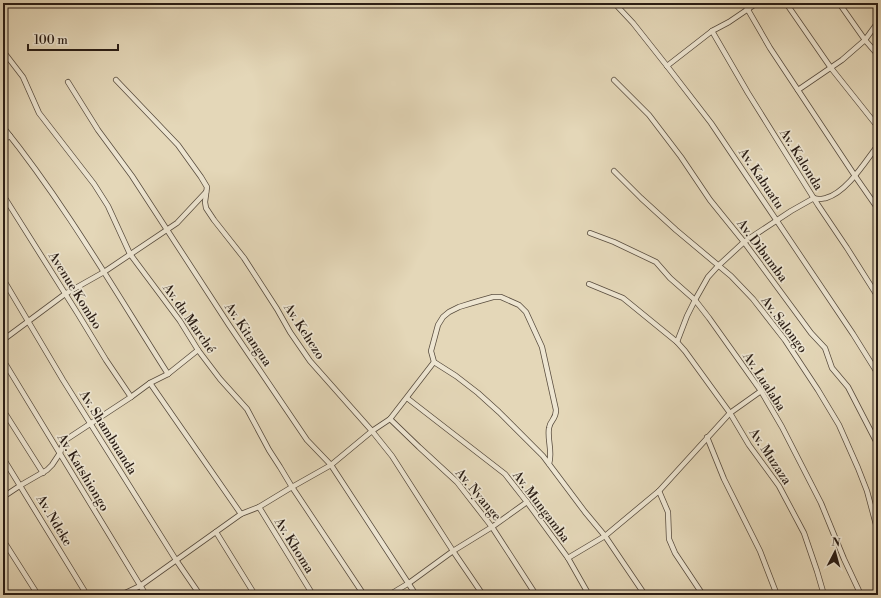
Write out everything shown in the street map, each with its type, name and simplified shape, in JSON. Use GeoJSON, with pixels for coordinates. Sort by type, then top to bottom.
{"type":"FeatureCollection","features":[{"type":"Feature","properties":{"kind":"street","name":"Av. Kabuatu"},"geometry":{"type":"LineString","coordinates":[[617,3],[618,7],[667,66],[711,123],[853,334],[878,374]]}},
{"type":"Feature","properties":{"kind":"street"},"geometry":{"type":"LineString","coordinates":[[744,3],[770,48],[878,209]]}},
{"type":"Feature","properties":{"kind":"street"},"geometry":{"type":"LineString","coordinates":[[667,66],[712,31],[729,22],[757,3]]}},
{"type":"Feature","properties":{"kind":"street"},"geometry":{"type":"LineString","coordinates":[[786,3],[830,68],[878,127]]}},
{"type":"Feature","properties":{"kind":"street"},"geometry":{"type":"LineString","coordinates":[[840,3],[865,40],[878,55]]}},
{"type":"Feature","properties":{"kind":"street"},"geometry":{"type":"LineString","coordinates":[[798,90],[842,60],[865,40],[878,22]]}},
{"type":"Feature","properties":{"kind":"street","name":"Av. Kalonda"},"geometry":{"type":"LineString","coordinates":[[712,31],[748,93],[878,297]]}},
{"type":"Feature","properties":{"kind":"street","name":"Av. du Marché"},"geometry":{"type":"LineString","coordinates":[[3,51],[23,77],[39,112],[94,184],[108,206],[130,254],[180,321],[198,350],[220,379],[247,409],[269,450],[292,487],[364,595]]}},
{"type":"Feature","properties":{"kind":"street","name":"Av. Kehezo"},"geometry":{"type":"LineString","coordinates":[[116,80],[178,145],[201,177],[207,187],[205,202],[206,208],[214,220],[244,258],[310,361],[372,431],[396,462],[483,595]]}},
{"type":"Feature","properties":{"kind":"street","name":"Av. Dibumba"},"geometry":{"type":"LineString","coordinates":[[614,80],[648,115],[681,157],[710,200],[744,242],[811,333],[825,348],[832,368],[848,387],[878,445]]}},
{"type":"Feature","properties":{"kind":"street","name":"Av. Kitangua"},"geometry":{"type":"LineString","coordinates":[[68,82],[98,130],[132,176],[229,325],[307,440],[331,465],[416,595]]}},
{"type":"Feature","properties":{"kind":"street"},"geometry":{"type":"LineString","coordinates":[[3,127],[30,161],[73,223],[168,374]]}},
{"type":"Feature","properties":{"kind":"street"},"geometry":{"type":"LineString","coordinates":[[3,140],[10,136]]}},
{"type":"Feature","properties":{"kind":"street"},"geometry":{"type":"LineString","coordinates":[[677,342],[686,316],[708,277],[718,266],[744,242],[791,210],[814,198],[818,200],[831,196],[842,190],[855,176],[878,145]]}},
{"type":"Feature","properties":{"kind":"street","name":"Av. Salongo"},"geometry":{"type":"LineString","coordinates":[[614,171],[676,230],[731,276],[753,299],[784,340],[818,390],[839,426],[867,492],[878,532]]}},
{"type":"Feature","properties":{"kind":"street"},"geometry":{"type":"LineString","coordinates":[[3,340],[65,294],[104,272],[177,223],[206,192]]}},
{"type":"Feature","properties":{"kind":"street","name":"Avenue Kombo"},"geometry":{"type":"LineString","coordinates":[[3,195],[106,360],[131,397]]}},
{"type":"Feature","properties":{"kind":"street","name":"Av. Lualaba"},"geometry":{"type":"LineString","coordinates":[[590,233],[614,242],[656,262],[670,278],[695,300],[761,391],[782,427],[821,503],[844,559],[861,595]]}},
{"type":"Feature","properties":{"kind":"street","name":"Av. Shambuanda"},"geometry":{"type":"LineString","coordinates":[[3,279],[63,380],[176,560],[200,595]]}},
{"type":"Feature","properties":{"kind":"street","name":"Av. Muzaza"},"geometry":{"type":"LineString","coordinates":[[589,284],[623,298],[685,350],[730,413],[749,445],[779,486],[804,533],[824,595]]}},
{"type":"Feature","properties":{"kind":"street"},"geometry":{"type":"LineString","coordinates":[[549,464],[551,455],[548,435],[550,424],[555,418],[556,410],[542,347],[526,312],[519,305],[502,297],[493,297],[449,312],[443,317],[438,325],[431,351],[434,362],[456,376],[494,407],[543,456],[549,464],[585,512],[605,536],[645,595]]}},
{"type":"Feature","properties":{"kind":"street"},"geometry":{"type":"LineString","coordinates":[[3,497],[20,485],[47,470],[60,453],[63,444],[67,439],[150,383],[168,374],[198,350]]}},
{"type":"Feature","properties":{"kind":"street","name":"Av. Katshiongo"},"geometry":{"type":"LineString","coordinates":[[3,360],[146,595]]}},
{"type":"Feature","properties":{"kind":"street"},"geometry":{"type":"LineString","coordinates":[[121,595],[140,586],[241,514],[259,507],[331,465],[372,431],[390,419],[434,362]]}},
{"type":"Feature","properties":{"kind":"street"},"geometry":{"type":"LineString","coordinates":[[150,383],[241,514]]}},
{"type":"Feature","properties":{"kind":"street"},"geometry":{"type":"LineString","coordinates":[[568,558],[605,536],[659,491],[730,413],[761,391]]}},
{"type":"Feature","properties":{"kind":"street","name":"Av. Mungamba"},"geometry":{"type":"LineString","coordinates":[[407,398],[505,474],[568,558],[589,595]]}},
{"type":"Feature","properties":{"kind":"street"},"geometry":{"type":"LineString","coordinates":[[3,410],[43,473]]}},
{"type":"Feature","properties":{"kind":"street","name":"Av. Nyange"},"geometry":{"type":"LineString","coordinates":[[390,419],[457,482],[492,527],[536,595]]}},
{"type":"Feature","properties":{"kind":"street"},"geometry":{"type":"LineString","coordinates":[[707,437],[724,478],[760,551],[777,595]]}},
{"type":"Feature","properties":{"kind":"street","name":"Av. Ndeke"},"geometry":{"type":"LineString","coordinates":[[3,458],[87,595]]}},
{"type":"Feature","properties":{"kind":"street"},"geometry":{"type":"LineString","coordinates":[[659,491],[668,512],[669,539],[674,553],[703,595]]}},
{"type":"Feature","properties":{"kind":"street"},"geometry":{"type":"LineString","coordinates":[[389,595],[527,502]]}},
{"type":"Feature","properties":{"kind":"street","name":"Av. Khoma"},"geometry":{"type":"LineString","coordinates":[[259,507],[313,595]]}},
{"type":"Feature","properties":{"kind":"street"},"geometry":{"type":"LineString","coordinates":[[216,532],[255,595]]}},
{"type":"Feature","properties":{"kind":"street"},"geometry":{"type":"LineString","coordinates":[[3,540],[38,595]]}}]}
